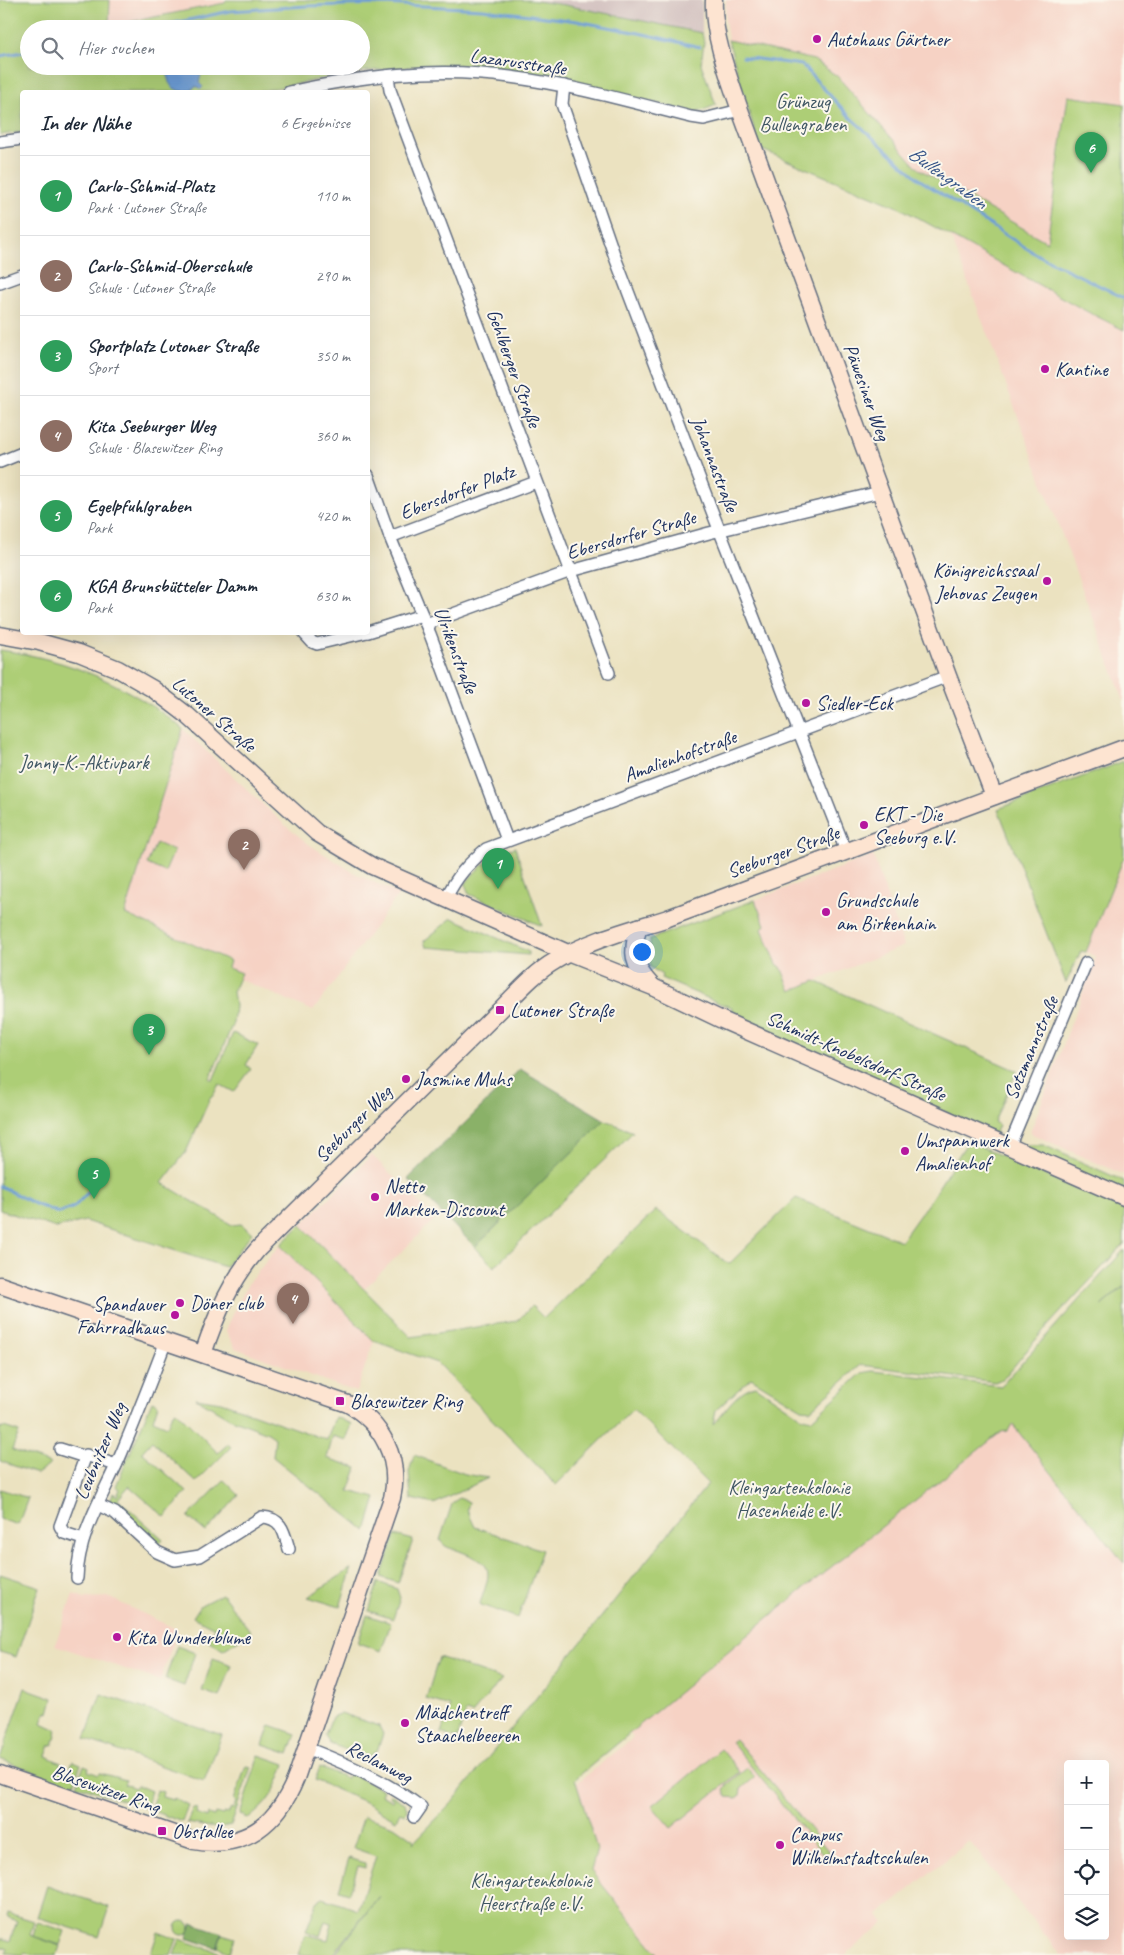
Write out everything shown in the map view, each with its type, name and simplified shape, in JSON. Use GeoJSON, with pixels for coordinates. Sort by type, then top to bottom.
{"type":"FeatureCollection","features":[{"type":"Feature","properties":{"kind":"street","name":"Päwesiner Weg"},"geometry":{"type":"LineString","coordinates":[[714,0],[713,11],[725,65],[740,110],[994,796]]}},
{"type":"Feature","properties":{"kind":"street","name":"Lazarusstraße"},"geometry":{"type":"LineString","coordinates":[[298,90],[336,82],[388,76],[422,73],[466,73],[509,76],[564,86],[698,118],[716,117],[740,110]]}},
{"type":"Feature","properties":{"kind":"street","name":"Gehlberger Straße"},"geometry":{"type":"LineString","coordinates":[[388,76],[390,90],[609,673]]}},
{"type":"Feature","properties":{"kind":"street","name":"Johannastraße"},"geometry":{"type":"LineString","coordinates":[[564,86],[562,104],[616,260],[846,851]]}},
{"type":"Feature","properties":{"kind":"street"},"geometry":{"type":"LineString","coordinates":[[0,142],[20,140]]}},
{"type":"Feature","properties":{"kind":"street"},"geometry":{"type":"LineString","coordinates":[[0,283],[20,276]]}},
{"type":"Feature","properties":{"kind":"street"},"geometry":{"type":"LineString","coordinates":[[0,462],[20,454]]}},
{"type":"Feature","properties":{"kind":"street","name":"Ulrikenstraße"},"geometry":{"type":"LineString","coordinates":[[370,481],[507,840]]}},
{"type":"Feature","properties":{"kind":"street","name":"Ebersdorfer Platz"},"geometry":{"type":"LineString","coordinates":[[390,537],[536,482]]}},
{"type":"Feature","properties":{"kind":"street","name":"Ebersdorfer Straße"},"geometry":{"type":"LineString","coordinates":[[370,631],[424,619],[571,571],[721,530],[880,492]]}},
{"type":"Feature","properties":{"kind":"street","name":"Lutoner Straße"},"geometry":{"type":"LineString","coordinates":[[0,635],[66,648],[98,660],[134,678],[170,700],[317,833],[372,866],[570,954]]}},
{"type":"Feature","properties":{"kind":"street","name":"Ebersdorfer Straße"},"geometry":{"type":"LineString","coordinates":[[306,635],[312,642],[317,644],[354,635]]}},
{"type":"Feature","properties":{"kind":"street","name":"Amalienhofstraße"},"geometry":{"type":"LineString","coordinates":[[446,898],[455,880],[467,865],[486,849],[948,676]]}},
{"type":"Feature","properties":{"kind":"street","name":"Seeburger Straße"},"geometry":{"type":"LineString","coordinates":[[570,954],[613,936],[1124,748]]}},
{"type":"Feature","properties":{"kind":"street"},"geometry":{"type":"LineString","coordinates":[[639,927],[633,950],[636,963],[640,973],[653,987]]}},
{"type":"Feature","properties":{"kind":"street","name":"Schmidt-Knobelsdorf-Straße"},"geometry":{"type":"LineString","coordinates":[[570,954],[653,987],[1124,1197]]}},
{"type":"Feature","properties":{"kind":"street","name":"Seeburger Weg"},"geometry":{"type":"LineString","coordinates":[[203,1354],[217,1314],[228,1290],[244,1265],[266,1239],[546,966],[570,954]]}},
{"type":"Feature","properties":{"kind":"street","name":"Sotzmannstraße"},"geometry":{"type":"LineString","coordinates":[[1009,1147],[1086,963]]}},
{"type":"Feature","properties":{"kind":"street","name":"Blasewitzer Ring"},"geometry":{"type":"LineString","coordinates":[[0,1285],[340,1400],[364,1413],[376,1427],[387,1443],[394,1465],[392,1498],[306,1748],[291,1790],[277,1814],[270,1821],[253,1832],[234,1840],[221,1842],[190,1840],[0,1774]]}},
{"type":"Feature","properties":{"kind":"street","name":"Leubnitzer Weg"},"geometry":{"type":"LineString","coordinates":[[77,1578],[77,1562],[83,1539],[116,1465],[166,1341]]}},
{"type":"Feature","properties":{"kind":"street"},"geometry":{"type":"LineString","coordinates":[[60,1449],[85,1458]]}},
{"type":"Feature","properties":{"kind":"street"},"geometry":{"type":"LineString","coordinates":[[83,1539],[64,1533],[60,1526],[86,1455],[116,1465]]}},
{"type":"Feature","properties":{"kind":"street"},"geometry":{"type":"LineString","coordinates":[[98,1505],[115,1513],[157,1552],[174,1560],[200,1556],[262,1517],[272,1517],[280,1525],[289,1549]]}},
{"type":"Feature","properties":{"kind":"street","name":"Reclamweg"},"geometry":{"type":"LineString","coordinates":[[306,1748],[354,1768],[404,1794],[421,1807],[414,1817]]}},
{"type":"Feature","properties":{"kind":"shaded area"},"geometry":{"type":"Polygon","coordinates":[[[110,0],[226,0],[225,3],[139,20],[108,20],[110,0]]]}},
{"type":"Feature","properties":{"kind":"shaded area"},"geometry":{"type":"Polygon","coordinates":[[[529,0],[702,0],[702,33],[565,5],[529,0]]]}},
{"type":"Feature","properties":{"kind":"shaded area"},"geometry":{"type":"Polygon","coordinates":[[[726,0],[1124,0],[1124,104],[1068,97],[1048,242],[919,169],[837,76],[814,60],[728,40],[725,19],[726,0]]]}},
{"type":"Feature","properties":{"kind":"shaded area"},"geometry":{"type":"Polygon","coordinates":[[[951,237],[1124,330],[1124,701],[951,237]]]}},
{"type":"Feature","properties":{"kind":"shaded area"},"geometry":{"type":"Polygon","coordinates":[[[183,729],[286,826],[310,845],[356,874],[399,894],[313,1011],[239,979],[241,973],[228,968],[230,960],[125,914],[183,729]]]}},
{"type":"Feature","properties":{"kind":"shaded area","name":"Grundschule am Birkenhain"},"geometry":{"type":"Polygon","coordinates":[[[873,855],[904,946],[791,991],[762,929],[765,925],[755,900],[873,855]]]}},
{"type":"Feature","properties":{"kind":"shaded area"},"geometry":{"type":"Polygon","coordinates":[[[1124,857],[1124,1175],[1030,1133],[1096,957],[1086,952],[1124,857]]]}},
{"type":"Feature","properties":{"kind":"shaded area"},"geometry":{"type":"Polygon","coordinates":[[[372,1155],[435,1219],[364,1289],[301,1225],[372,1155]]]}},
{"type":"Feature","properties":{"kind":"shaded area"},"geometry":{"type":"Polygon","coordinates":[[[280,1245],[374,1341],[356,1392],[235,1348],[226,1331],[249,1282],[280,1245]]]}},
{"type":"Feature","properties":{"kind":"shaded area"},"geometry":{"type":"Polygon","coordinates":[[[1012,1423],[1124,1563],[1124,1955],[1061,1955],[969,1841],[878,1915],[884,1923],[845,1955],[659,1955],[591,1871],[597,1849],[577,1783],[633,1738],[630,1733],[781,1607],[1001,1432],[1008,1431],[1012,1423]]]}},
{"type":"Feature","properties":{"kind":"shaded area","name":"Kita Wunderblume"},"geometry":{"type":"Polygon","coordinates":[[[73,1594],[85,1598],[108,1597],[178,1630],[160,1681],[55,1645],[73,1594]]]}},
{"type":"Feature","properties":{"kind":"green space"},"geometry":{"type":"Polygon","coordinates":[[[0,0],[110,0],[109,20],[20,20],[20,75],[343,75],[266,90],[20,90],[20,132],[0,135],[0,0]]]}},
{"type":"Feature","properties":{"kind":"green space"},"geometry":{"type":"Polygon","coordinates":[[[226,0],[529,0],[565,5],[702,33],[704,42],[701,64],[716,105],[696,113],[546,76],[509,70],[421,66],[370,71],[370,20],[139,20],[225,3],[226,0]]]}},
{"type":"Feature","properties":{"kind":"green space","name":"Grünzug Bullengraben"},"geometry":{"type":"Polygon","coordinates":[[[728,40],[814,60],[837,76],[919,169],[1047,242],[1068,96],[1124,104],[1124,330],[900,208],[760,149],[728,40]]]}},
{"type":"Feature","properties":{"kind":"green space","name":"Jonny-K.-Aktivpark"},"geometry":{"type":"Polygon","coordinates":[[[0,650],[50,660],[97,676],[141,699],[183,729],[125,914],[230,961],[228,968],[241,973],[233,991],[235,1006],[233,1023],[210,1079],[213,1080],[233,1033],[258,1045],[246,1065],[251,1069],[234,1092],[219,1084],[213,1096],[211,1096],[186,1152],[162,1183],[232,1225],[241,1224],[252,1233],[225,1267],[85,1221],[56,1228],[0,1210],[0,650]]]}},
{"type":"Feature","properties":{"kind":"green space"},"geometry":{"type":"Polygon","coordinates":[[[1124,761],[1124,857],[1086,952],[1081,951],[1066,983],[998,809],[1124,761]]]}},
{"type":"Feature","properties":{"kind":"green space"},"geometry":{"type":"Polygon","coordinates":[[[156,843],[174,851],[165,872],[147,864],[156,843]]]}},
{"type":"Feature","properties":{"kind":"green space"},"geometry":{"type":"Polygon","coordinates":[[[515,847],[542,926],[469,894],[465,884],[487,862],[515,847]]]}},
{"type":"Feature","properties":{"kind":"green space"},"geometry":{"type":"Polygon","coordinates":[[[755,900],[765,925],[762,929],[791,991],[815,981],[1017,1071],[994,1122],[999,1125],[995,1134],[731,1017],[732,1007],[661,978],[662,975],[650,967],[650,939],[755,900]]]}},
{"type":"Feature","properties":{"kind":"green space"},"geometry":{"type":"Polygon","coordinates":[[[452,918],[529,952],[529,955],[426,947],[424,941],[452,918]]]}},
{"type":"Feature","properties":{"kind":"green space"},"geometry":{"type":"Polygon","coordinates":[[[520,1069],[605,1120],[475,1247],[408,1179],[520,1069]]]}},
{"type":"Feature","properties":{"kind":"green space"},"geometry":{"type":"Polygon","coordinates":[[[605,1120],[633,1132],[494,1267],[475,1247],[605,1120]]]}},
{"type":"Feature","properties":{"kind":"green space"},"geometry":{"type":"Polygon","coordinates":[[[968,1141],[1124,1210],[1124,1244],[1043,1331],[1004,1378],[995,1382],[861,1365],[810,1410],[802,1409],[751,1378],[716,1410],[713,1424],[737,1396],[756,1386],[801,1417],[811,1420],[862,1373],[873,1371],[1001,1386],[1124,1250],[1124,1286],[1101,1306],[1124,1287],[1124,1563],[1012,1424],[1008,1431],[1001,1432],[781,1607],[575,1779],[597,1849],[591,1871],[659,1955],[335,1955],[379,1896],[333,1955],[298,1955],[305,1934],[328,1940],[332,1923],[325,1921],[320,1936],[306,1931],[317,1902],[323,1898],[358,1910],[376,1856],[353,1848],[364,1816],[394,1826],[414,1840],[413,1843],[451,1804],[708,1484],[633,1409],[556,1485],[437,1363],[374,1341],[280,1245],[301,1225],[411,1337],[517,1321],[532,1306],[544,1318],[656,1210],[729,1264],[796,1198],[901,1241],[929,1202],[968,1141]]]}},
{"type":"Feature","properties":{"kind":"green space"},"geometry":{"type":"Polygon","coordinates":[[[1027,1145],[1043,1145],[1124,1181],[1124,1191],[1026,1148],[1027,1145]]]}},
{"type":"Feature","properties":{"kind":"green space"},"geometry":{"type":"Polygon","coordinates":[[[196,1398],[221,1402],[327,1440],[335,1417],[352,1424],[346,1440],[333,1436],[327,1458],[357,1468],[349,1491],[376,1498],[366,1531],[273,1457],[275,1438],[268,1433],[229,1418],[196,1398]]]}},
{"type":"Feature","properties":{"kind":"green space"},"geometry":{"type":"Polygon","coordinates":[[[152,1401],[158,1404],[153,1420],[167,1426],[172,1414],[176,1411],[218,1453],[228,1444],[231,1447],[196,1482],[152,1441],[142,1452],[187,1492],[165,1517],[129,1486],[118,1499],[163,1539],[157,1546],[108,1505],[113,1493],[117,1496],[120,1489],[116,1486],[152,1401]]]}},
{"type":"Feature","properties":{"kind":"green space"},"geometry":{"type":"Polygon","coordinates":[[[4,1427],[19,1432],[12,1450],[51,1464],[37,1474],[0,1461],[0,1428],[4,1427]]]}},
{"type":"Feature","properties":{"kind":"green space"},"geometry":{"type":"Polygon","coordinates":[[[414,1455],[465,1474],[488,1478],[434,1504],[411,1499],[409,1472],[414,1455]]]}},
{"type":"Feature","properties":{"kind":"green space"},"geometry":{"type":"Polygon","coordinates":[[[224,1480],[239,1495],[206,1532],[188,1517],[224,1480]]]}},
{"type":"Feature","properties":{"kind":"green space"},"geometry":{"type":"Polygon","coordinates":[[[0,1489],[28,1498],[18,1525],[0,1519],[0,1489]]]}},
{"type":"Feature","properties":{"kind":"green space"},"geometry":{"type":"Polygon","coordinates":[[[459,1498],[469,1502],[467,1510],[475,1527],[542,1550],[518,1618],[481,1605],[488,1574],[484,1563],[447,1547],[440,1540],[452,1504],[459,1498]]]}},
{"type":"Feature","properties":{"kind":"green space"},"geometry":{"type":"Polygon","coordinates":[[[395,1535],[413,1540],[398,1583],[381,1577],[395,1535]]]}},
{"type":"Feature","properties":{"kind":"green space"},"geometry":{"type":"Polygon","coordinates":[[[352,1568],[340,1607],[308,1597],[352,1568]]]}},
{"type":"Feature","properties":{"kind":"green space"},"geometry":{"type":"Polygon","coordinates":[[[0,1574],[40,1587],[16,1657],[0,1652],[0,1574]]]}},
{"type":"Feature","properties":{"kind":"green space"},"geometry":{"type":"Polygon","coordinates":[[[378,1582],[397,1589],[400,1598],[393,1619],[369,1611],[378,1582]]]}},
{"type":"Feature","properties":{"kind":"green space"},"geometry":{"type":"Polygon","coordinates":[[[222,1594],[251,1632],[223,1650],[209,1641],[215,1628],[193,1617],[201,1605],[222,1594]]]}},
{"type":"Feature","properties":{"kind":"green space"},"geometry":{"type":"Polygon","coordinates":[[[367,1615],[391,1623],[381,1651],[358,1643],[367,1615]]]}},
{"type":"Feature","properties":{"kind":"green space"},"geometry":{"type":"Polygon","coordinates":[[[177,1646],[195,1653],[184,1686],[165,1679],[177,1646]]]}},
{"type":"Feature","properties":{"kind":"green space"},"geometry":{"type":"Polygon","coordinates":[[[439,1657],[502,1679],[472,1714],[466,1712],[457,1739],[441,1733],[450,1706],[426,1699],[439,1657]]]}},
{"type":"Feature","properties":{"kind":"green space"},"geometry":{"type":"Polygon","coordinates":[[[213,1658],[232,1665],[220,1697],[202,1691],[213,1658]]]}},
{"type":"Feature","properties":{"kind":"green space"},"geometry":{"type":"Polygon","coordinates":[[[25,1688],[53,1698],[49,1713],[46,1712],[42,1723],[57,1730],[53,1745],[50,1745],[46,1756],[61,1763],[59,1768],[69,1771],[73,1761],[81,1764],[73,1787],[0,1759],[25,1688]]]}},
{"type":"Feature","properties":{"kind":"green space"},"geometry":{"type":"Polygon","coordinates":[[[101,1694],[222,1735],[204,1781],[85,1739],[101,1694]]]}},
{"type":"Feature","properties":{"kind":"green space"},"geometry":{"type":"Polygon","coordinates":[[[341,1713],[379,1726],[383,1734],[377,1751],[368,1757],[330,1744],[325,1735],[332,1717],[341,1713]]]}},
{"type":"Feature","properties":{"kind":"green space"},"geometry":{"type":"Polygon","coordinates":[[[270,1725],[296,1734],[289,1754],[263,1745],[270,1725]]]}},
{"type":"Feature","properties":{"kind":"green space"},"geometry":{"type":"Polygon","coordinates":[[[735,1739],[836,1860],[831,1864],[731,1742],[735,1739]]]}},
{"type":"Feature","properties":{"kind":"green space"},"geometry":{"type":"Polygon","coordinates":[[[721,1749],[740,1772],[671,1828],[652,1806],[721,1749]]]}},
{"type":"Feature","properties":{"kind":"green space"},"geometry":{"type":"Polygon","coordinates":[[[259,1755],[285,1764],[279,1781],[267,1801],[248,1819],[240,1814],[259,1755]]]}},
{"type":"Feature","properties":{"kind":"green space"},"geometry":{"type":"Polygon","coordinates":[[[84,1765],[89,1767],[88,1771],[126,1780],[124,1784],[135,1788],[137,1785],[151,1791],[145,1808],[77,1785],[84,1765]]]}},
{"type":"Feature","properties":{"kind":"green space"},"geometry":{"type":"Polygon","coordinates":[[[246,1766],[251,1767],[231,1825],[216,1828],[187,1823],[193,1808],[197,1809],[196,1814],[207,1818],[208,1814],[214,1816],[215,1813],[223,1815],[224,1813],[228,1814],[231,1808],[234,1809],[236,1801],[234,1800],[246,1766]]]}},
{"type":"Feature","properties":{"kind":"green space"},"geometry":{"type":"Polygon","coordinates":[[[320,1767],[347,1778],[349,1773],[383,1790],[381,1795],[392,1801],[393,1799],[389,1796],[390,1794],[405,1803],[407,1808],[405,1814],[400,1812],[396,1820],[363,1801],[315,1780],[320,1767]]]}},
{"type":"Feature","properties":{"kind":"green space"},"geometry":{"type":"Polygon","coordinates":[[[747,1768],[755,1777],[741,1789],[740,1795],[736,1798],[727,1797],[724,1791],[727,1785],[747,1768]]]}},
{"type":"Feature","properties":{"kind":"green space"},"geometry":{"type":"Polygon","coordinates":[[[157,1790],[163,1792],[162,1797],[173,1800],[174,1798],[188,1805],[182,1822],[150,1810],[157,1790]]]}},
{"type":"Feature","properties":{"kind":"green space"},"geometry":{"type":"Polygon","coordinates":[[[349,1858],[365,1863],[365,1868],[358,1866],[349,1893],[339,1890],[349,1858]]]}},
{"type":"Feature","properties":{"kind":"green space"},"geometry":{"type":"Polygon","coordinates":[[[47,1886],[109,1907],[99,1937],[37,1917],[47,1886]]]}},
{"type":"Feature","properties":{"kind":"green space"},"geometry":{"type":"Polygon","coordinates":[[[8,1913],[34,1921],[30,1935],[60,1946],[57,1955],[33,1955],[24,1952],[23,1955],[6,1953],[8,1949],[0,1946],[0,1938],[10,1941],[17,1921],[7,1917],[8,1913]]]}},
{"type":"Feature","properties":{"kind":"green space"},"geometry":{"type":"Polygon","coordinates":[[[180,1921],[186,1921],[190,1928],[186,1935],[180,1935],[176,1931],[176,1925],[180,1921]]]}},
{"type":"Feature","properties":{"kind":"green space"},"geometry":{"type":"Polygon","coordinates":[[[37,1922],[65,1931],[60,1945],[33,1936],[37,1922]]]}},
{"type":"Feature","properties":{"kind":"green space"},"geometry":{"type":"Polygon","coordinates":[[[192,1923],[222,1933],[217,1948],[187,1938],[192,1923]]]}},
{"type":"Feature","properties":{"kind":"green space"},"geometry":{"type":"Polygon","coordinates":[[[158,1932],[177,1939],[171,1955],[151,1953],[158,1932]]]}},
{"type":"Feature","properties":{"kind":"green space"},"geometry":{"type":"Polygon","coordinates":[[[222,1934],[235,1938],[228,1952],[218,1947],[222,1934]]]}},
{"type":"Feature","properties":{"kind":"green space"},"geometry":{"type":"Polygon","coordinates":[[[180,1939],[227,1955],[174,1955],[180,1939]]]}},
{"type":"Feature","properties":{"kind":"water"},"geometry":{"type":"Polygon","coordinates":[[[168,75],[201,75],[199,83],[203,87],[201,89],[196,86],[190,90],[178,90],[169,83],[168,75]]]}},
{"type":"Feature","properties":{"kind":"waterway","name":"Bullengraben"},"geometry":{"type":"LineString","coordinates":[[188,20],[230,11],[307,6],[384,4],[483,9],[577,21],[700,47]]}},
{"type":"Feature","properties":{"kind":"waterway","name":"Bullengraben"},"geometry":{"type":"LineString","coordinates":[[0,56],[20,53]]}},
{"type":"Feature","properties":{"kind":"waterway","name":"Bullengraben"},"geometry":{"type":"LineString","coordinates":[[743,57],[802,65],[852,119],[920,180],[1034,253],[1124,298]]}},
{"type":"Feature","properties":{"kind":"waterway"},"geometry":{"type":"LineString","coordinates":[[0,1186],[35,1204],[59,1213],[74,1207],[96,1184]]}},
{"type":"Feature","properties":{"kind":"place","name":"Autohaus Gärtner"},"geometry":{"type":"Point","coordinates":[817,39]}},
{"type":"Feature","properties":{"kind":"place","name":"KGA Brunsbütteler Damm"},"geometry":{"type":"Point","coordinates":[1091,173]}},
{"type":"Feature","properties":{"kind":"place","name":"Kantine"},"geometry":{"type":"Point","coordinates":[1045,369]}},
{"type":"Feature","properties":{"kind":"place","name":"Königreichssaal Jehovas Zeugen"},"geometry":{"type":"Point","coordinates":[1047,581]}},
{"type":"Feature","properties":{"kind":"place","name":"Siedler-Eck"},"geometry":{"type":"Point","coordinates":[806,703]}},
{"type":"Feature","properties":{"kind":"place","name":"EKT - Die Seeburg e.V."},"geometry":{"type":"Point","coordinates":[864,825]}},
{"type":"Feature","properties":{"kind":"place","name":"Carlo-Schmid-Oberschule"},"geometry":{"type":"Point","coordinates":[244,870]}},
{"type":"Feature","properties":{"kind":"place","name":"Carlo-Schmid-Platz"},"geometry":{"type":"Point","coordinates":[498,889]}},
{"type":"Feature","properties":{"kind":"place","name":"Grundschule am Birkenhain"},"geometry":{"type":"Point","coordinates":[826,912]}},
{"type":"Feature","properties":{"kind":"place","name":"Lutoner Straße"},"geometry":{"type":"Point","coordinates":[500,1010]}},
{"type":"Feature","properties":{"kind":"place","name":"Sportplatz Lutoner Straße"},"geometry":{"type":"Point","coordinates":[149,1055]}},
{"type":"Feature","properties":{"kind":"place","name":"Jasmine Muhs"},"geometry":{"type":"Point","coordinates":[406,1079]}},
{"type":"Feature","properties":{"kind":"place","name":"Umspannwerk Amalienhof"},"geometry":{"type":"Point","coordinates":[905,1151]}},
{"type":"Feature","properties":{"kind":"place","name":"Netto Marken-Discount"},"geometry":{"type":"Point","coordinates":[375,1197]}},
{"type":"Feature","properties":{"kind":"place","name":"Egelpfuhlgraben"},"geometry":{"type":"Point","coordinates":[94,1199]}},
{"type":"Feature","properties":{"kind":"place","name":"Döner club"},"geometry":{"type":"Point","coordinates":[180,1303]}},
{"type":"Feature","properties":{"kind":"place","name":"Spandauer Fahrradhaus"},"geometry":{"type":"Point","coordinates":[175,1315]}},
{"type":"Feature","properties":{"kind":"place","name":"Kita Seeburger Weg"},"geometry":{"type":"Point","coordinates":[293,1324]}},
{"type":"Feature","properties":{"kind":"place","name":"Blasewitzer Ring"},"geometry":{"type":"Point","coordinates":[340,1401]}},
{"type":"Feature","properties":{"kind":"place","name":"Kita Wunderblume"},"geometry":{"type":"Point","coordinates":[117,1637]}},
{"type":"Feature","properties":{"kind":"place","name":"Mädchentreff Staachelbeeren"},"geometry":{"type":"Point","coordinates":[405,1723]}},
{"type":"Feature","properties":{"kind":"place","name":"Obstallee"},"geometry":{"type":"Point","coordinates":[162,1831]}},
{"type":"Feature","properties":{"kind":"place","name":"Campus Wilhelmstadtschulen"},"geometry":{"type":"Point","coordinates":[780,1845]}},
{"type":"Feature","properties":{"kind":"park label","name":"Kleingartenkolonie Hasenheide e.V."},"geometry":{"type":"Point","coordinates":[789,1498]}},
{"type":"Feature","properties":{"kind":"park label","name":"Kleingartenkolonie Heerstraße e.V."},"geometry":{"type":"Point","coordinates":[531,1892]}}]}
